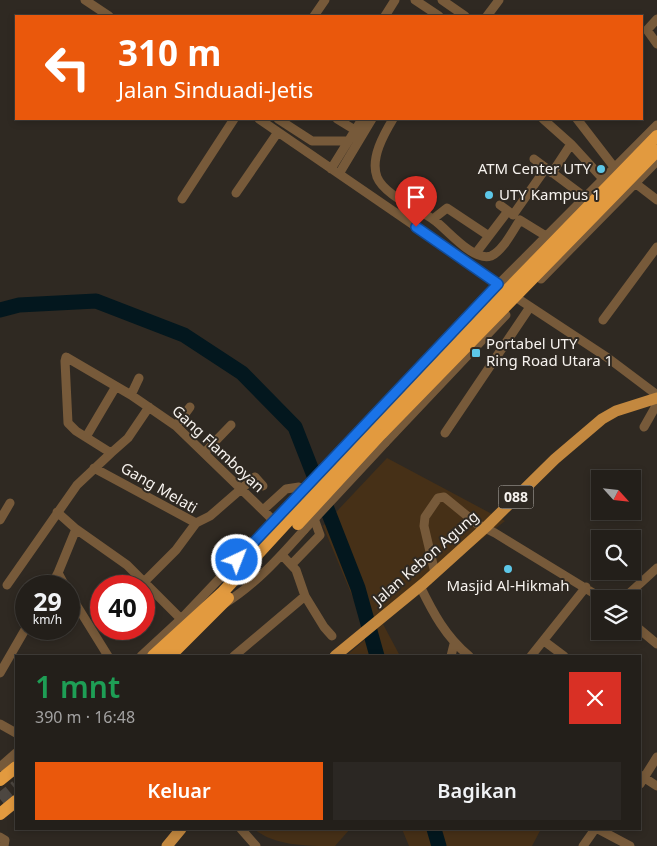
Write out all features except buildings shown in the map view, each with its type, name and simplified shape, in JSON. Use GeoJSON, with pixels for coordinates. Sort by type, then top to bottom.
{"type":"FeatureCollection","features":[{"type":"Feature","properties":{"kind":"highway"},"geometry":{"type":"LineString","coordinates":[[389,411],[657,136]]}},
{"type":"Feature","properties":{"kind":"highway"},"geometry":{"type":"LineString","coordinates":[[376,432],[410,409],[657,151]]}},
{"type":"Feature","properties":{"kind":"highway"},"geometry":{"type":"LineString","coordinates":[[171,655],[222,605],[293,522],[376,432],[389,411],[398,390],[415,383]]}},
{"type":"Feature","properties":{"kind":"highway"},"geometry":{"type":"LineString","coordinates":[[154,655],[184,623],[222,593],[293,522]]}},
{"type":"Feature","properties":{"kind":"highway"},"geometry":{"type":"LineString","coordinates":[[0,780],[15,768]]}},
{"type":"Feature","properties":{"kind":"highway"},"geometry":{"type":"LineString","coordinates":[[0,814],[15,802]]}},
{"type":"Feature","properties":{"kind":"main road","name":"Jalan Kebon Agung"},"geometry":{"type":"LineString","coordinates":[[336,655],[435,573],[486,527],[555,459],[602,419],[616,411],[657,396]]}},
{"type":"Feature","properties":{"kind":"main road"},"geometry":{"type":"LineString","coordinates":[[167,846],[179,830]]}},
{"type":"Feature","properties":{"kind":"street"},"geometry":{"type":"LineString","coordinates":[[84,0],[107,15]]}},
{"type":"Feature","properties":{"kind":"street"},"geometry":{"type":"LineString","coordinates":[[315,15],[325,0]]}},
{"type":"Feature","properties":{"kind":"street"},"geometry":{"type":"LineString","coordinates":[[386,15],[395,0]]}},
{"type":"Feature","properties":{"kind":"street"},"geometry":{"type":"LineString","coordinates":[[414,0],[437,15]]}},
{"type":"Feature","properties":{"kind":"street"},"geometry":{"type":"LineString","coordinates":[[443,0],[464,15]]}},
{"type":"Feature","properties":{"kind":"street"},"geometry":{"type":"LineString","coordinates":[[488,15],[499,0]]}},
{"type":"Feature","properties":{"kind":"street"},"geometry":{"type":"LineString","coordinates":[[657,19],[647,30],[657,44]]}},
{"type":"Feature","properties":{"kind":"street"},"geometry":{"type":"LineString","coordinates":[[182,199],[233,120]]}},
{"type":"Feature","properties":{"kind":"street"},"geometry":{"type":"LineString","coordinates":[[260,120],[498,284]]}},
{"type":"Feature","properties":{"kind":"street"},"geometry":{"type":"LineString","coordinates":[[280,120],[312,141],[348,141]]}},
{"type":"Feature","properties":{"kind":"street"},"geometry":{"type":"LineString","coordinates":[[339,120],[355,130]]}},
{"type":"Feature","properties":{"kind":"street"},"geometry":{"type":"LineString","coordinates":[[335,171],[348,141],[361,120]]}},
{"type":"Feature","properties":{"kind":"street"},"geometry":{"type":"LineString","coordinates":[[335,171],[371,120]]}},
{"type":"Feature","properties":{"kind":"street"},"geometry":{"type":"LineString","coordinates":[[392,120],[386,132],[376,163],[377,177],[382,185],[407,204],[433,219],[454,239],[476,253],[486,256],[494,254],[514,216],[571,144]]}},
{"type":"Feature","properties":{"kind":"street"},"geometry":{"type":"LineString","coordinates":[[544,120],[571,144],[603,179]]}},
{"type":"Feature","properties":{"kind":"street"},"geometry":{"type":"LineString","coordinates":[[578,120],[614,167]]}},
{"type":"Feature","properties":{"kind":"street"},"geometry":{"type":"LineString","coordinates":[[222,605],[239,595],[282,555],[293,522],[376,432],[398,390],[498,284],[657,125]]}},
{"type":"Feature","properties":{"kind":"street"},"geometry":{"type":"LineString","coordinates":[[236,193],[278,132]]}},
{"type":"Feature","properties":{"kind":"street"},"geometry":{"type":"LineString","coordinates":[[534,159],[585,197]]}},
{"type":"Feature","properties":{"kind":"street"},"geometry":{"type":"LineString","coordinates":[[410,409],[657,161]]}},
{"type":"Feature","properties":{"kind":"street"},"geometry":{"type":"LineString","coordinates":[[636,183],[657,200]]}},
{"type":"Feature","properties":{"kind":"street"},"geometry":{"type":"LineString","coordinates":[[383,204],[392,192]]}},
{"type":"Feature","properties":{"kind":"street"},"geometry":{"type":"LineString","coordinates":[[500,205],[546,236]]}},
{"type":"Feature","properties":{"kind":"street"},"geometry":{"type":"LineString","coordinates":[[433,219],[447,208],[489,236]]}},
{"type":"Feature","properties":{"kind":"street"},"geometry":{"type":"LineString","coordinates":[[476,253],[489,236],[514,216]]}},
{"type":"Feature","properties":{"kind":"street"},"geometry":{"type":"LineString","coordinates":[[603,320],[657,247]]}},
{"type":"Feature","properties":{"kind":"street"},"geometry":{"type":"LineString","coordinates":[[520,300],[608,358],[657,396]]}},
{"type":"Feature","properties":{"kind":"street"},"geometry":{"type":"LineString","coordinates":[[445,433],[530,307]]}},
{"type":"Feature","properties":{"kind":"street","name":"Gang Flamboyan"},"geometry":{"type":"LineString","coordinates":[[86,437],[68,423],[65,361],[68,357],[115,388],[131,395],[176,426],[274,521]]}},
{"type":"Feature","properties":{"kind":"street"},"geometry":{"type":"LineString","coordinates":[[131,395],[139,378]]}},
{"type":"Feature","properties":{"kind":"street"},"geometry":{"type":"LineString","coordinates":[[111,453],[86,437],[115,388]]}},
{"type":"Feature","properties":{"kind":"street"},"geometry":{"type":"LineString","coordinates":[[644,427],[657,404]]}},
{"type":"Feature","properties":{"kind":"street"},"geometry":{"type":"LineString","coordinates":[[8,586],[57,512],[94,468],[128,438],[149,407]]}},
{"type":"Feature","properties":{"kind":"street"},"geometry":{"type":"LineString","coordinates":[[176,426],[190,407]]}},
{"type":"Feature","properties":{"kind":"street"},"geometry":{"type":"LineString","coordinates":[[204,453],[231,425]]}},
{"type":"Feature","properties":{"kind":"street","name":"Gang Melati"},"geometry":{"type":"LineString","coordinates":[[94,468],[196,523],[176,550],[151,575]]}},
{"type":"Feature","properties":{"kind":"street"},"geometry":{"type":"LineString","coordinates":[[196,523],[210,516],[255,477],[262,486]]}},
{"type":"Feature","properties":{"kind":"street"},"geometry":{"type":"LineString","coordinates":[[262,510],[286,488],[297,486],[300,488],[320,535],[292,564]]}},
{"type":"Feature","properties":{"kind":"street"},"geometry":{"type":"LineString","coordinates":[[435,573],[424,526],[425,517],[438,498],[448,498],[473,521],[591,591]]}},
{"type":"Feature","properties":{"kind":"street"},"geometry":{"type":"LineString","coordinates":[[0,520],[10,503]]}},
{"type":"Feature","properties":{"kind":"street"},"geometry":{"type":"LineString","coordinates":[[57,512],[127,565],[137,575]]}},
{"type":"Feature","properties":{"kind":"street"},"geometry":{"type":"LineString","coordinates":[[142,655],[184,623],[274,521],[293,522]]}},
{"type":"Feature","properties":{"kind":"street"},"geometry":{"type":"LineString","coordinates":[[58,573],[76,528]]}},
{"type":"Feature","properties":{"kind":"street"},"geometry":{"type":"LineString","coordinates":[[282,555],[292,564],[302,583],[305,596],[324,627],[332,636]]}},
{"type":"Feature","properties":{"kind":"street"},"geometry":{"type":"LineString","coordinates":[[633,590],[657,568]]}},
{"type":"Feature","properties":{"kind":"street"},"geometry":{"type":"LineString","coordinates":[[420,586],[441,626],[454,644],[468,655]]}},
{"type":"Feature","properties":{"kind":"street"},"geometry":{"type":"LineString","coordinates":[[532,655],[586,587]]}},
{"type":"Feature","properties":{"kind":"street"},"geometry":{"type":"LineString","coordinates":[[155,593],[184,623]]}},
{"type":"Feature","properties":{"kind":"street"},"geometry":{"type":"LineString","coordinates":[[235,655],[305,596]]}},
{"type":"Feature","properties":{"kind":"street"},"geometry":{"type":"LineString","coordinates":[[80,611],[107,655]]}},
{"type":"Feature","properties":{"kind":"street"},"geometry":{"type":"LineString","coordinates":[[641,631],[657,644]]}},
{"type":"Feature","properties":{"kind":"street"},"geometry":{"type":"LineString","coordinates":[[0,673],[19,640]]}},
{"type":"Feature","properties":{"kind":"street"},"geometry":{"type":"LineString","coordinates":[[544,640],[563,655]]}},
{"type":"Feature","properties":{"kind":"street"},"geometry":{"type":"LineString","coordinates":[[451,655],[454,644]]}},
{"type":"Feature","properties":{"kind":"street"},"geometry":{"type":"LineString","coordinates":[[0,724],[15,732]]}},
{"type":"Feature","properties":{"kind":"street"},"geometry":{"type":"LineString","coordinates":[[0,767],[15,754]]}},
{"type":"Feature","properties":{"kind":"street"},"geometry":{"type":"LineString","coordinates":[[657,758],[641,779],[657,786]]}},
{"type":"Feature","properties":{"kind":"street"},"geometry":{"type":"LineString","coordinates":[[242,830],[256,846]]}},
{"type":"Feature","properties":{"kind":"street"},"geometry":{"type":"LineString","coordinates":[[583,846],[596,830]]}},
{"type":"Feature","properties":{"kind":"street"},"geometry":{"type":"LineString","coordinates":[[599,830],[630,846]]}},
{"type":"Feature","properties":{"kind":"street"},"geometry":{"type":"LineString","coordinates":[[0,837],[5,840],[4,846]]}},
{"type":"Feature","properties":{"kind":"shaded area"},"geometry":{"type":"Polygon","coordinates":[[[387,458],[505,521],[366,629],[323,526],[387,458]]]}},
{"type":"Feature","properties":{"kind":"shaded area"},"geometry":{"type":"Polygon","coordinates":[[[383,624],[399,655],[347,655],[383,624]]]}},
{"type":"Feature","properties":{"kind":"shaded area"},"geometry":{"type":"Polygon","coordinates":[[[255,830],[349,830],[335,846],[292,844],[262,835],[255,830]]]}},
{"type":"Feature","properties":{"kind":"shaded area"},"geometry":{"type":"Polygon","coordinates":[[[402,830],[540,830],[532,846],[409,846],[402,830]]]}},
{"type":"Feature","properties":{"kind":"waterway"},"geometry":{"type":"LineString","coordinates":[[0,310],[19,305],[96,301],[184,335],[242,373],[295,427],[358,588],[377,655]]}},
{"type":"Feature","properties":{"kind":"waterway"},"geometry":{"type":"LineString","coordinates":[[434,830],[439,846]]}},
{"type":"Feature","properties":{"kind":"tunnel"},"geometry":{"type":"LineString","coordinates":[[0,799],[15,787]]}},
{"type":"Feature","properties":{"kind":"place","name":"ATM Center UTY"},"geometry":{"type":"Point","coordinates":[601,169]}},
{"type":"Feature","properties":{"kind":"place","name":"UTY Kampus 1"},"geometry":{"type":"Point","coordinates":[489,195]}},
{"type":"Feature","properties":{"kind":"place","name":"Portabel UTY Ring Road Utara 1"},"geometry":{"type":"Point","coordinates":[476,353]}},
{"type":"Feature","properties":{"kind":"place","name":"Masjid Al-Hikmah"},"geometry":{"type":"Point","coordinates":[508,569]}},
{"type":"Feature","properties":{"kind":"route"},"geometry":{"type":"LineString","coordinates":[[237,560],[498,284],[416,227]]}}]}
